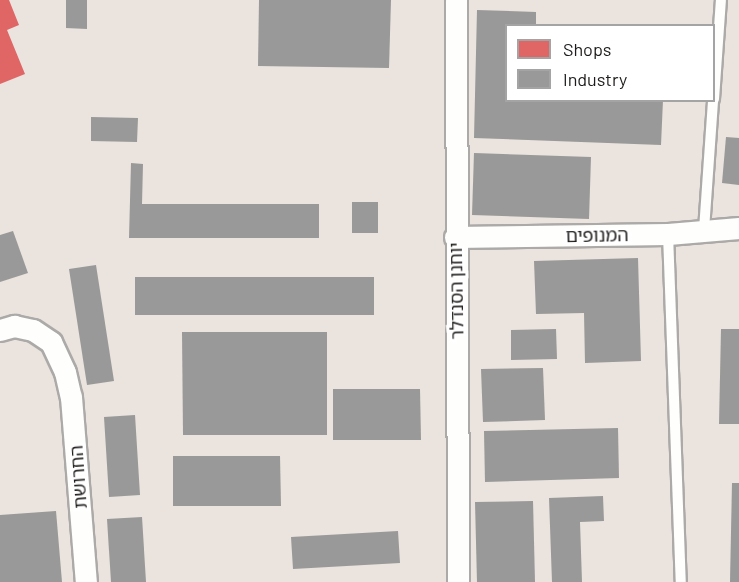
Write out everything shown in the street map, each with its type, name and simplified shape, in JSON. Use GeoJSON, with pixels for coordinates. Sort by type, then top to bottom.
{"type":"FeatureCollection","features":[{"type":"Feature","properties":{"kind":"street","name":"יוחנן הסנדלר"},"geometry":{"type":"LineString","coordinates":[[456,0],[455,237],[458,582]]}},
{"type":"Feature","properties":{"kind":"street","name":"המנופים"},"geometry":{"type":"LineString","coordinates":[[455,237],[668,234],[739,228]]}},
{"type":"Feature","properties":{"kind":"street","name":"החרושת"},"geometry":{"type":"LineString","coordinates":[[0,330],[14,326],[33,330],[51,342],[65,372],[71,397],[86,582]]}},
{"type":"Feature","properties":{"kind":"lane"},"geometry":{"type":"LineString","coordinates":[[715,75],[721,0]]}},
{"type":"Feature","properties":{"kind":"lane"},"geometry":{"type":"LineString","coordinates":[[704,230],[713,102]]}},
{"type":"Feature","properties":{"kind":"lane"},"geometry":{"type":"LineString","coordinates":[[668,234],[681,582]]}},
{"type":"Feature","properties":{"kind":"shaded area"},"geometry":{"type":"Polygon","coordinates":[[[0,0],[739,0],[739,582],[0,582],[0,0]]]}},
{"type":"Feature","properties":{"kind":"building: Shops"},"geometry":{"type":"Polygon","coordinates":[[[0,0],[9,0],[19,25],[7,30],[25,74],[0,84],[0,0]]]}},
{"type":"Feature","properties":{"kind":"building: Industry"},"geometry":{"type":"Polygon","coordinates":[[[66,0],[87,0],[87,29],[66,28],[66,0]]]}},
{"type":"Feature","properties":{"kind":"building: Industry"},"geometry":{"type":"Polygon","coordinates":[[[259,0],[391,0],[389,68],[258,66],[259,0]]]}},
{"type":"Feature","properties":{"kind":"building: Industry"},"geometry":{"type":"Polygon","coordinates":[[[477,10],[536,12],[536,24],[505,24],[505,102],[663,102],[661,145],[474,138],[477,10]]]}},
{"type":"Feature","properties":{"kind":"building: Industry"},"geometry":{"type":"Polygon","coordinates":[[[91,117],[138,118],[137,142],[91,141],[91,117]]]}},
{"type":"Feature","properties":{"kind":"building: Industry"},"geometry":{"type":"Polygon","coordinates":[[[726,137],[739,138],[739,185],[722,183],[726,137]]]}},
{"type":"Feature","properties":{"kind":"building: Industry"},"geometry":{"type":"Polygon","coordinates":[[[474,153],[591,157],[589,219],[472,215],[474,153]]]}},
{"type":"Feature","properties":{"kind":"building: Industry"},"geometry":{"type":"Polygon","coordinates":[[[131,163],[143,164],[142,204],[319,204],[319,238],[129,238],[131,163]]]}},
{"type":"Feature","properties":{"kind":"building: Industry"},"geometry":{"type":"Polygon","coordinates":[[[352,202],[378,202],[378,233],[352,233],[352,202]]]}},
{"type":"Feature","properties":{"kind":"building: Industry"},"geometry":{"type":"Polygon","coordinates":[[[13,231],[28,273],[0,282],[0,235],[13,231]]]}},
{"type":"Feature","properties":{"kind":"building: Industry"},"geometry":{"type":"Polygon","coordinates":[[[638,258],[641,361],[585,363],[584,313],[536,314],[534,261],[638,258]]]}},
{"type":"Feature","properties":{"kind":"building: Industry"},"geometry":{"type":"Polygon","coordinates":[[[96,265],[114,381],[87,385],[69,269],[96,265]]]}},
{"type":"Feature","properties":{"kind":"building: Industry"},"geometry":{"type":"Polygon","coordinates":[[[135,277],[374,277],[374,315],[135,315],[135,277]]]}},
{"type":"Feature","properties":{"kind":"building: Industry"},"geometry":{"type":"Polygon","coordinates":[[[556,329],[557,359],[511,360],[511,330],[556,329]]]}},
{"type":"Feature","properties":{"kind":"building: Industry"},"geometry":{"type":"Polygon","coordinates":[[[721,329],[739,329],[739,424],[719,424],[721,329]]]}},
{"type":"Feature","properties":{"kind":"building: Industry"},"geometry":{"type":"Polygon","coordinates":[[[182,332],[327,332],[327,435],[183,435],[182,332]]]}},
{"type":"Feature","properties":{"kind":"building: Industry"},"geometry":{"type":"Polygon","coordinates":[[[543,368],[545,420],[483,422],[481,369],[543,368]]]}},
{"type":"Feature","properties":{"kind":"building: Industry"},"geometry":{"type":"Polygon","coordinates":[[[333,389],[420,389],[421,440],[333,440],[333,389]]]}},
{"type":"Feature","properties":{"kind":"building: Industry"},"geometry":{"type":"Polygon","coordinates":[[[135,415],[140,495],[109,497],[104,417],[135,415]]]}},
{"type":"Feature","properties":{"kind":"building: Industry"},"geometry":{"type":"Polygon","coordinates":[[[618,428],[619,478],[485,482],[484,431],[618,428]]]}},
{"type":"Feature","properties":{"kind":"building: Industry"},"geometry":{"type":"Polygon","coordinates":[[[173,456],[280,456],[281,506],[173,506],[173,456]]]}},
{"type":"Feature","properties":{"kind":"building: Industry"},"geometry":{"type":"Polygon","coordinates":[[[732,483],[739,483],[739,582],[730,582],[732,483]]]}},
{"type":"Feature","properties":{"kind":"building: Industry"},"geometry":{"type":"Polygon","coordinates":[[[603,496],[604,521],[580,522],[582,582],[552,582],[549,498],[603,496]]]}},
{"type":"Feature","properties":{"kind":"building: Industry"},"geometry":{"type":"Polygon","coordinates":[[[533,501],[535,582],[477,582],[475,502],[533,501]]]}},
{"type":"Feature","properties":{"kind":"building: Industry"},"geometry":{"type":"Polygon","coordinates":[[[56,511],[62,582],[0,582],[0,515],[56,511]]]}},
{"type":"Feature","properties":{"kind":"building: Industry"},"geometry":{"type":"Polygon","coordinates":[[[142,517],[146,582],[111,582],[107,519],[142,517]]]}},
{"type":"Feature","properties":{"kind":"building: Industry"},"geometry":{"type":"Polygon","coordinates":[[[398,531],[400,563],[293,569],[291,537],[398,531]]]}}]}
